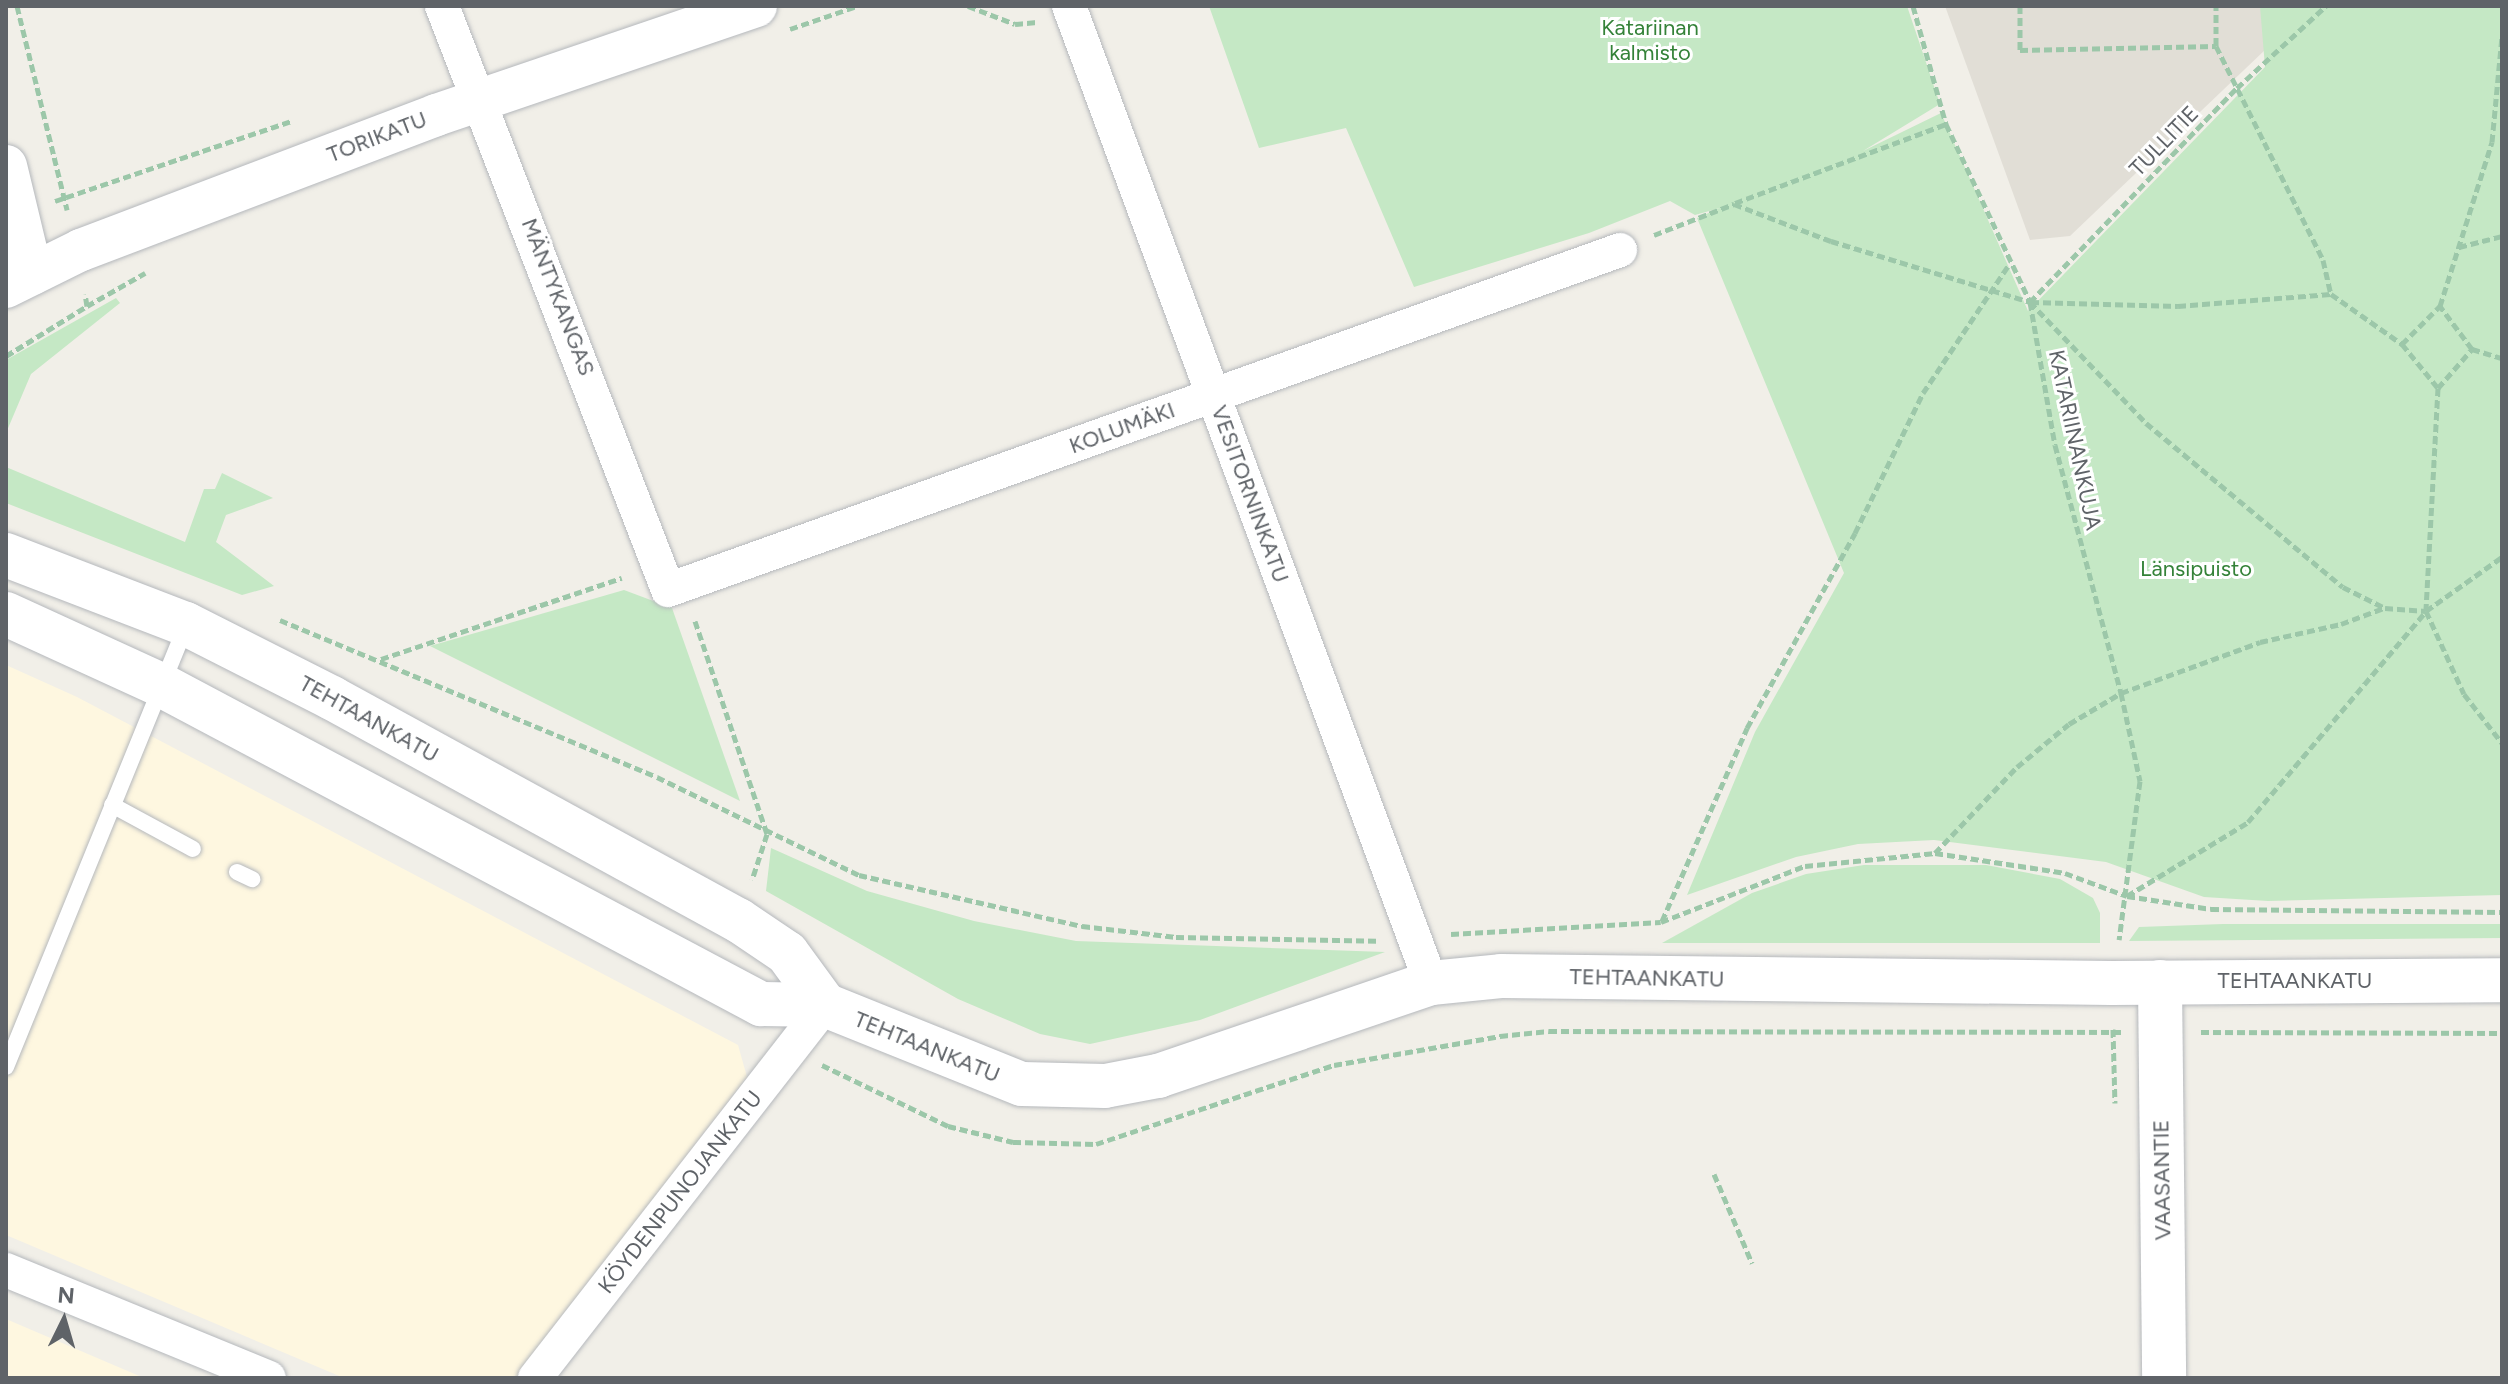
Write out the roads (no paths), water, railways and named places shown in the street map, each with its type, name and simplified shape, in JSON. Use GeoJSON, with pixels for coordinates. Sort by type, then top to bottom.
{"type":"FeatureCollection","features":[{"type":"Feature","properties":{"kind":"main road","name":"TEHTAANKATU"},"geometry":{"type":"LineString","coordinates":[[6,555],[186,624],[332,698],[738,920],[787,953],[825,1005]]}},
{"type":"Feature","properties":{"kind":"main road","name":"TEHTAANKATU"},"geometry":{"type":"LineString","coordinates":[[6,614],[161,685],[761,1004],[825,1005],[990,1075],[1059,1088],[1158,1076],[1431,983],[1501,976],[2160,982],[2502,980]]}},
{"type":"Feature","properties":{"kind":"main road","name":"VAASANTIE"},"geometry":{"type":"LineString","coordinates":[[2160,982],[2186,1037],[2164,1378]]}},
{"type":"Feature","properties":{"kind":"street","name":"MÄNTYKANGAS"},"geometry":{"type":"LineString","coordinates":[[442,6],[478,102],[509,167],[670,580]]}},
{"type":"Feature","properties":{"kind":"street","name":"TORIKATU"},"geometry":{"type":"LineString","coordinates":[[19,280],[81,250],[478,102],[756,6]]}},
{"type":"Feature","properties":{"kind":"street","name":"VESITORNINKATU"},"geometry":{"type":"LineString","coordinates":[[1069,6],[1431,983]]}},
{"type":"Feature","properties":{"kind":"street"},"geometry":{"type":"LineString","coordinates":[[6,166],[19,280]]}},
{"type":"Feature","properties":{"kind":"street","name":"KOLUMÄKI"},"geometry":{"type":"LineString","coordinates":[[670,580],[1214,395],[1620,250]]}},
{"type":"Feature","properties":{"kind":"street","name":"KÖYDENPUNOJANKATU"},"geometry":{"type":"LineString","coordinates":[[535,1378],[825,1005]]}},
{"type":"Feature","properties":{"kind":"street"},"geometry":{"type":"LineString","coordinates":[[6,1270],[269,1378]]}},
{"type":"Feature","properties":{"kind":"lane"},"geometry":{"type":"LineString","coordinates":[[6,1067],[186,624]]}},
{"type":"Feature","properties":{"kind":"lane"},"geometry":{"type":"LineString","coordinates":[[112,805],[193,849]]}},
{"type":"Feature","properties":{"kind":"park label","name":"Katariinan kalmisto"},"geometry":{"type":"Point","coordinates":[1650,40]}},
{"type":"Feature","properties":{"kind":"park label","name":"Länsipuisto"},"geometry":{"type":"Point","coordinates":[2196,569]}}]}
